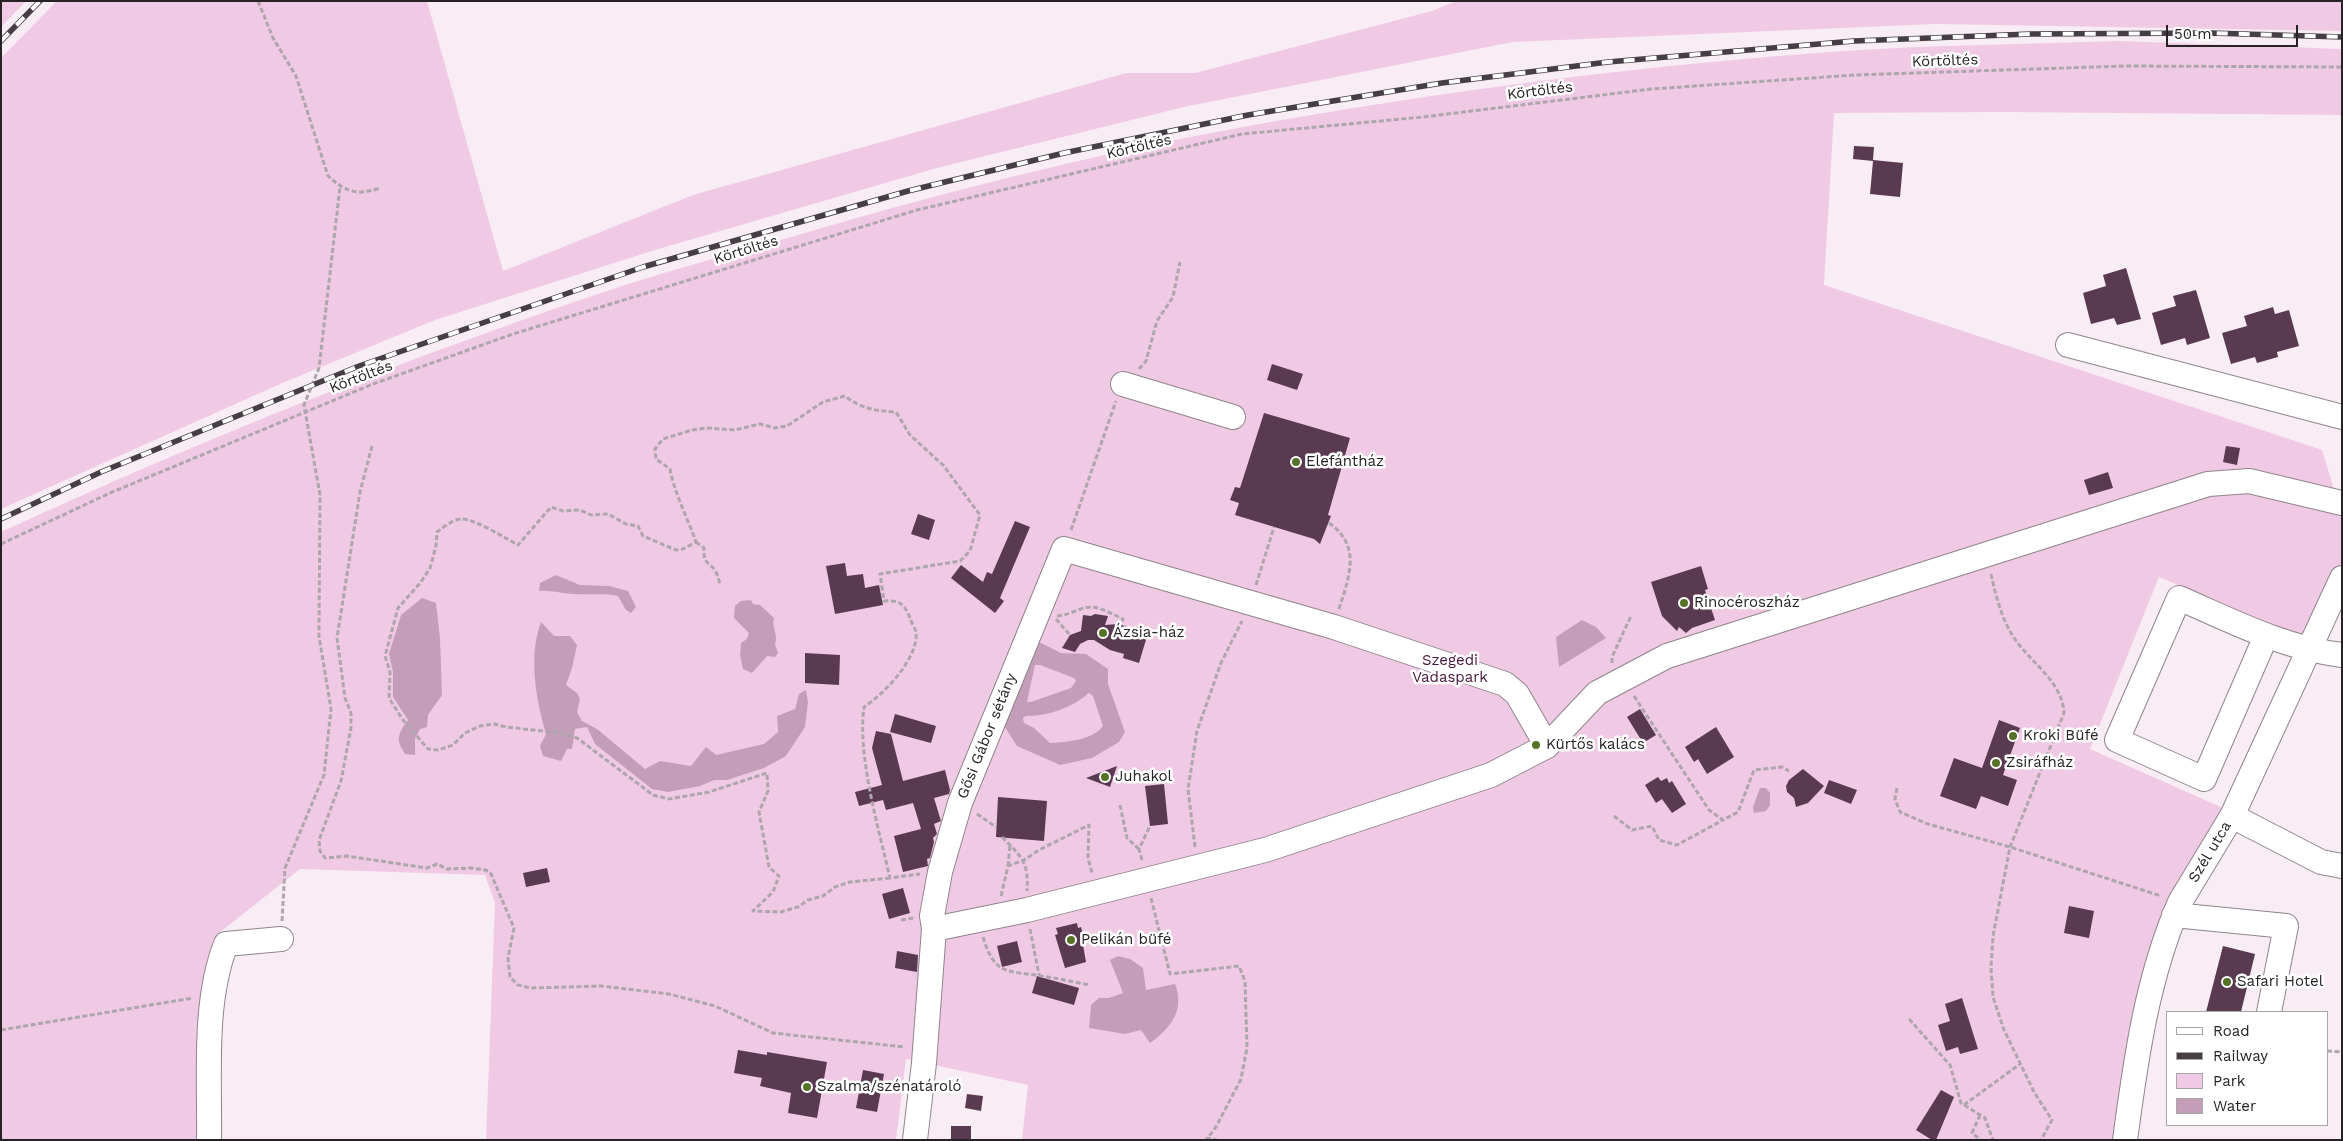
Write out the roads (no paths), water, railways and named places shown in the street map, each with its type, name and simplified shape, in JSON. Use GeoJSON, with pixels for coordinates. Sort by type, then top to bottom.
{"type":"FeatureCollection","features":[{"type":"Feature","properties":{"kind":"street"},"geometry":{"type":"LineString","coordinates":[[2068,345],[2342,417]]}},
{"type":"Feature","properties":{"kind":"street"},"geometry":{"type":"LineString","coordinates":[[1123,384],[1233,417]]}},
{"type":"Feature","properties":{"kind":"street"},"geometry":{"type":"LineString","coordinates":[[934,929],[1026,910],[1265,850],[1491,775],[1547,746],[1597,693],[1667,656],[2208,484],[2249,481],[2342,503]]}},
{"type":"Feature","properties":{"kind":"street","name":"Gősi Gábor sétány"},"geometry":{"type":"LineString","coordinates":[[915,1140],[925,1056],[934,929],[932,916],[940,872],[960,803],[1064,550],[1334,627],[1506,684],[1517,694],[1547,746]]}},
{"type":"Feature","properties":{"kind":"street","name":"Szél utca"},"geometry":{"type":"LineString","coordinates":[[2125,1140],[2140,1034],[2154,974],[2177,908],[2232,816],[2342,578]]}},
{"type":"Feature","properties":{"kind":"street"},"geometry":{"type":"LineString","coordinates":[[2266,636],[2204,778],[2118,740],[2180,598],[2266,636],[2308,649],[2342,655]]}},
{"type":"Feature","properties":{"kind":"street"},"geometry":{"type":"LineString","coordinates":[[2232,816],[2321,862],[2342,866]]}},
{"type":"Feature","properties":{"kind":"street"},"geometry":{"type":"LineString","coordinates":[[2177,908],[2286,926],[2269,1011]]}},
{"type":"Feature","properties":{"kind":"street"},"geometry":{"type":"LineString","coordinates":[[209,1140],[212,998],[218,965],[226,944],[281,939]]}},
{"type":"Feature","properties":{"kind":"water"},"geometry":{"type":"Polygon","coordinates":[[[556,575],[580,585],[609,586],[628,591],[636,607],[631,613],[626,610],[618,596],[613,595],[539,591],[540,583],[556,575]]]}},
{"type":"Feature","properties":{"kind":"water"},"geometry":{"type":"Polygon","coordinates":[[[422,598],[436,603],[440,638],[442,695],[428,715],[427,727],[420,729],[415,739],[415,755],[405,754],[400,744],[400,733],[408,720],[393,697],[393,672],[389,654],[401,615],[422,598]]]}},
{"type":"Feature","properties":{"kind":"water"},"geometry":{"type":"Polygon","coordinates":[[[751,600],[753,604],[760,605],[774,618],[775,644],[778,653],[775,657],[767,656],[752,673],[743,669],[740,655],[741,643],[747,639],[749,633],[734,618],[735,606],[741,601],[751,600]]]}},
{"type":"Feature","properties":{"kind":"water"},"geometry":{"type":"Polygon","coordinates":[[[1582,620],[1596,627],[1606,638],[1559,667],[1556,637],[1582,620]]]}},
{"type":"Feature","properties":{"kind":"water"},"geometry":{"type":"Polygon","coordinates":[[[541,622],[554,636],[570,636],[577,645],[566,685],[577,693],[580,699],[577,712],[582,721],[597,729],[645,769],[660,761],[691,766],[706,747],[716,755],[764,744],[778,732],[777,716],[795,709],[799,694],[806,690],[808,702],[805,727],[786,756],[764,768],[727,780],[714,780],[700,786],[668,792],[652,789],[595,744],[587,727],[575,729],[572,749],[567,749],[561,761],[543,756],[540,746],[546,734],[539,707],[534,664],[537,635],[541,622]]]}},
{"type":"Feature","properties":{"kind":"water"},"geometry":{"type":"Polygon","coordinates":[[[1035,640],[1061,653],[1086,654],[1108,669],[1108,684],[1125,732],[1119,742],[1092,758],[1060,765],[1017,746],[1001,721],[1035,640]],[[1035,665],[1027,702],[1071,688],[1076,681],[1074,678],[1040,665],[1035,665]],[[1089,693],[1075,703],[1059,710],[1043,715],[1026,716],[1023,718],[1024,723],[1034,728],[1050,743],[1079,739],[1093,734],[1103,726],[1093,696],[1089,693]]]}},
{"type":"Feature","properties":{"kind":"water"},"geometry":{"type":"Polygon","coordinates":[[[1760,788],[1766,788],[1770,793],[1770,805],[1766,811],[1754,813],[1753,807],[1760,788]]]}},
{"type":"Feature","properties":{"kind":"water"},"geometry":{"type":"Polygon","coordinates":[[[1118,956],[1130,959],[1143,968],[1146,990],[1175,984],[1178,1002],[1174,1018],[1170,1025],[1150,1043],[1141,1030],[1125,1034],[1089,1028],[1091,1005],[1099,998],[1109,998],[1123,993],[1110,960],[1118,956]]]}},
{"type":"Feature","properties":{"kind":"railway"},"geometry":{"type":"LineString","coordinates":[[1,41],[40,1]]}},
{"type":"Feature","properties":{"kind":"railway"},"geometry":{"type":"LineString","coordinates":[[1,519],[101,472],[359,366],[643,267],[908,191],[1064,153],[1248,115],[1442,83],[1608,62],[1854,41],[2030,34],[2211,33],[2342,37]]}},
{"type":"Feature","properties":{"kind":"place","name":"Elefántház"},"geometry":{"type":"Point","coordinates":[1296,462]}},
{"type":"Feature","properties":{"kind":"place","name":"Rinocéroszház"},"geometry":{"type":"Point","coordinates":[1684,603]}},
{"type":"Feature","properties":{"kind":"place","name":"Ázsia-ház"},"geometry":{"type":"Point","coordinates":[1103,633]}},
{"type":"Feature","properties":{"kind":"place","name":"Kroki Büfé"},"geometry":{"type":"Point","coordinates":[2013,736]}},
{"type":"Feature","properties":{"kind":"place","name":"Kürtős kalács"},"geometry":{"type":"Point","coordinates":[1536,745]}},
{"type":"Feature","properties":{"kind":"place","name":"Zsiráfház"},"geometry":{"type":"Point","coordinates":[1996,763]}},
{"type":"Feature","properties":{"kind":"place","name":"Juhakol"},"geometry":{"type":"Point","coordinates":[1105,777]}},
{"type":"Feature","properties":{"kind":"place","name":"Pelikán büfé"},"geometry":{"type":"Point","coordinates":[1071,940]}},
{"type":"Feature","properties":{"kind":"place","name":"Safari Hotel"},"geometry":{"type":"Point","coordinates":[2227,982]}},
{"type":"Feature","properties":{"kind":"place","name":"Szalma/szénatároló"},"geometry":{"type":"Point","coordinates":[807,1087]}},
{"type":"Feature","properties":{"kind":"park label","name":"Szegedi Vadaspark"},"geometry":{"type":"Point","coordinates":[1450,670]}}]}
